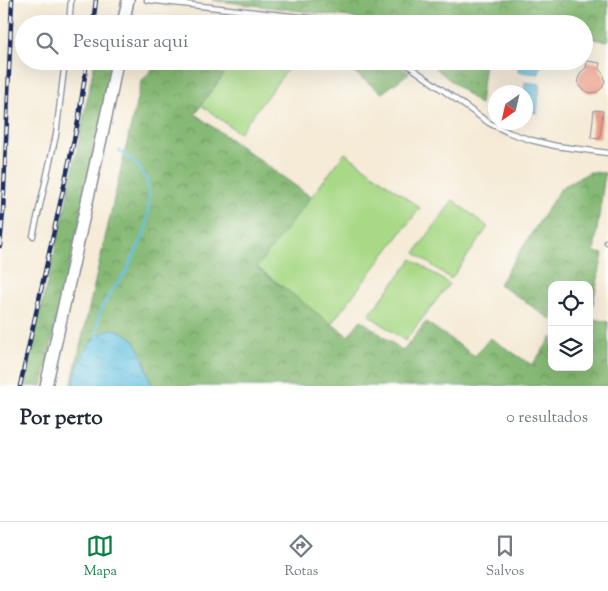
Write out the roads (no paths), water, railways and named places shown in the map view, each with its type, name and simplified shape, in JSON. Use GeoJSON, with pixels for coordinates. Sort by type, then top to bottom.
{"type":"FeatureCollection","features":[{"type":"Feature","properties":{"kind":"street"},"geometry":{"type":"LineString","coordinates":[[125,15],[128,0]]}},
{"type":"Feature","properties":{"kind":"street"},"geometry":{"type":"LineString","coordinates":[[46,386],[115,70]]}},
{"type":"Feature","properties":{"kind":"lane"},"geometry":{"type":"LineString","coordinates":[[70,15],[72,0]]}},
{"type":"Feature","properties":{"kind":"lane"},"geometry":{"type":"LineString","coordinates":[[147,0],[282,15]]}},
{"type":"Feature","properties":{"kind":"lane"},"geometry":{"type":"LineString","coordinates":[[33,236],[56,135],[64,70]]}},
{"type":"Feature","properties":{"kind":"lane"},"geometry":{"type":"LineString","coordinates":[[415,70],[489,123],[510,133],[556,146],[608,153]]}},
{"type":"Feature","properties":{"kind":"water"},"geometry":{"type":"Polygon","coordinates":[[[518,70],[540,70],[539,74],[518,72],[518,70]]]}},
{"type":"Feature","properties":{"kind":"water"},"geometry":{"type":"Polygon","coordinates":[[[525,82],[540,84],[537,113],[533,112],[533,85],[525,85],[525,82]]]}},
{"type":"Feature","properties":{"kind":"water"},"geometry":{"type":"Polygon","coordinates":[[[110,329],[120,331],[135,342],[140,350],[152,386],[74,386],[82,356],[95,338],[110,329]]]}},
{"type":"Feature","properties":{"kind":"waterway"},"geometry":{"type":"LineString","coordinates":[[98,340],[99,314],[110,293],[126,272],[146,230],[149,200],[147,180],[137,165],[119,150]]}},
{"type":"Feature","properties":{"kind":"railway"},"geometry":{"type":"LineString","coordinates":[[0,246],[12,0]]}},
{"type":"Feature","properties":{"kind":"railway"},"geometry":{"type":"LineString","coordinates":[[94,15],[96,0]]}},
{"type":"Feature","properties":{"kind":"railway"},"geometry":{"type":"LineString","coordinates":[[20,386],[79,117],[86,70]]}}]}
